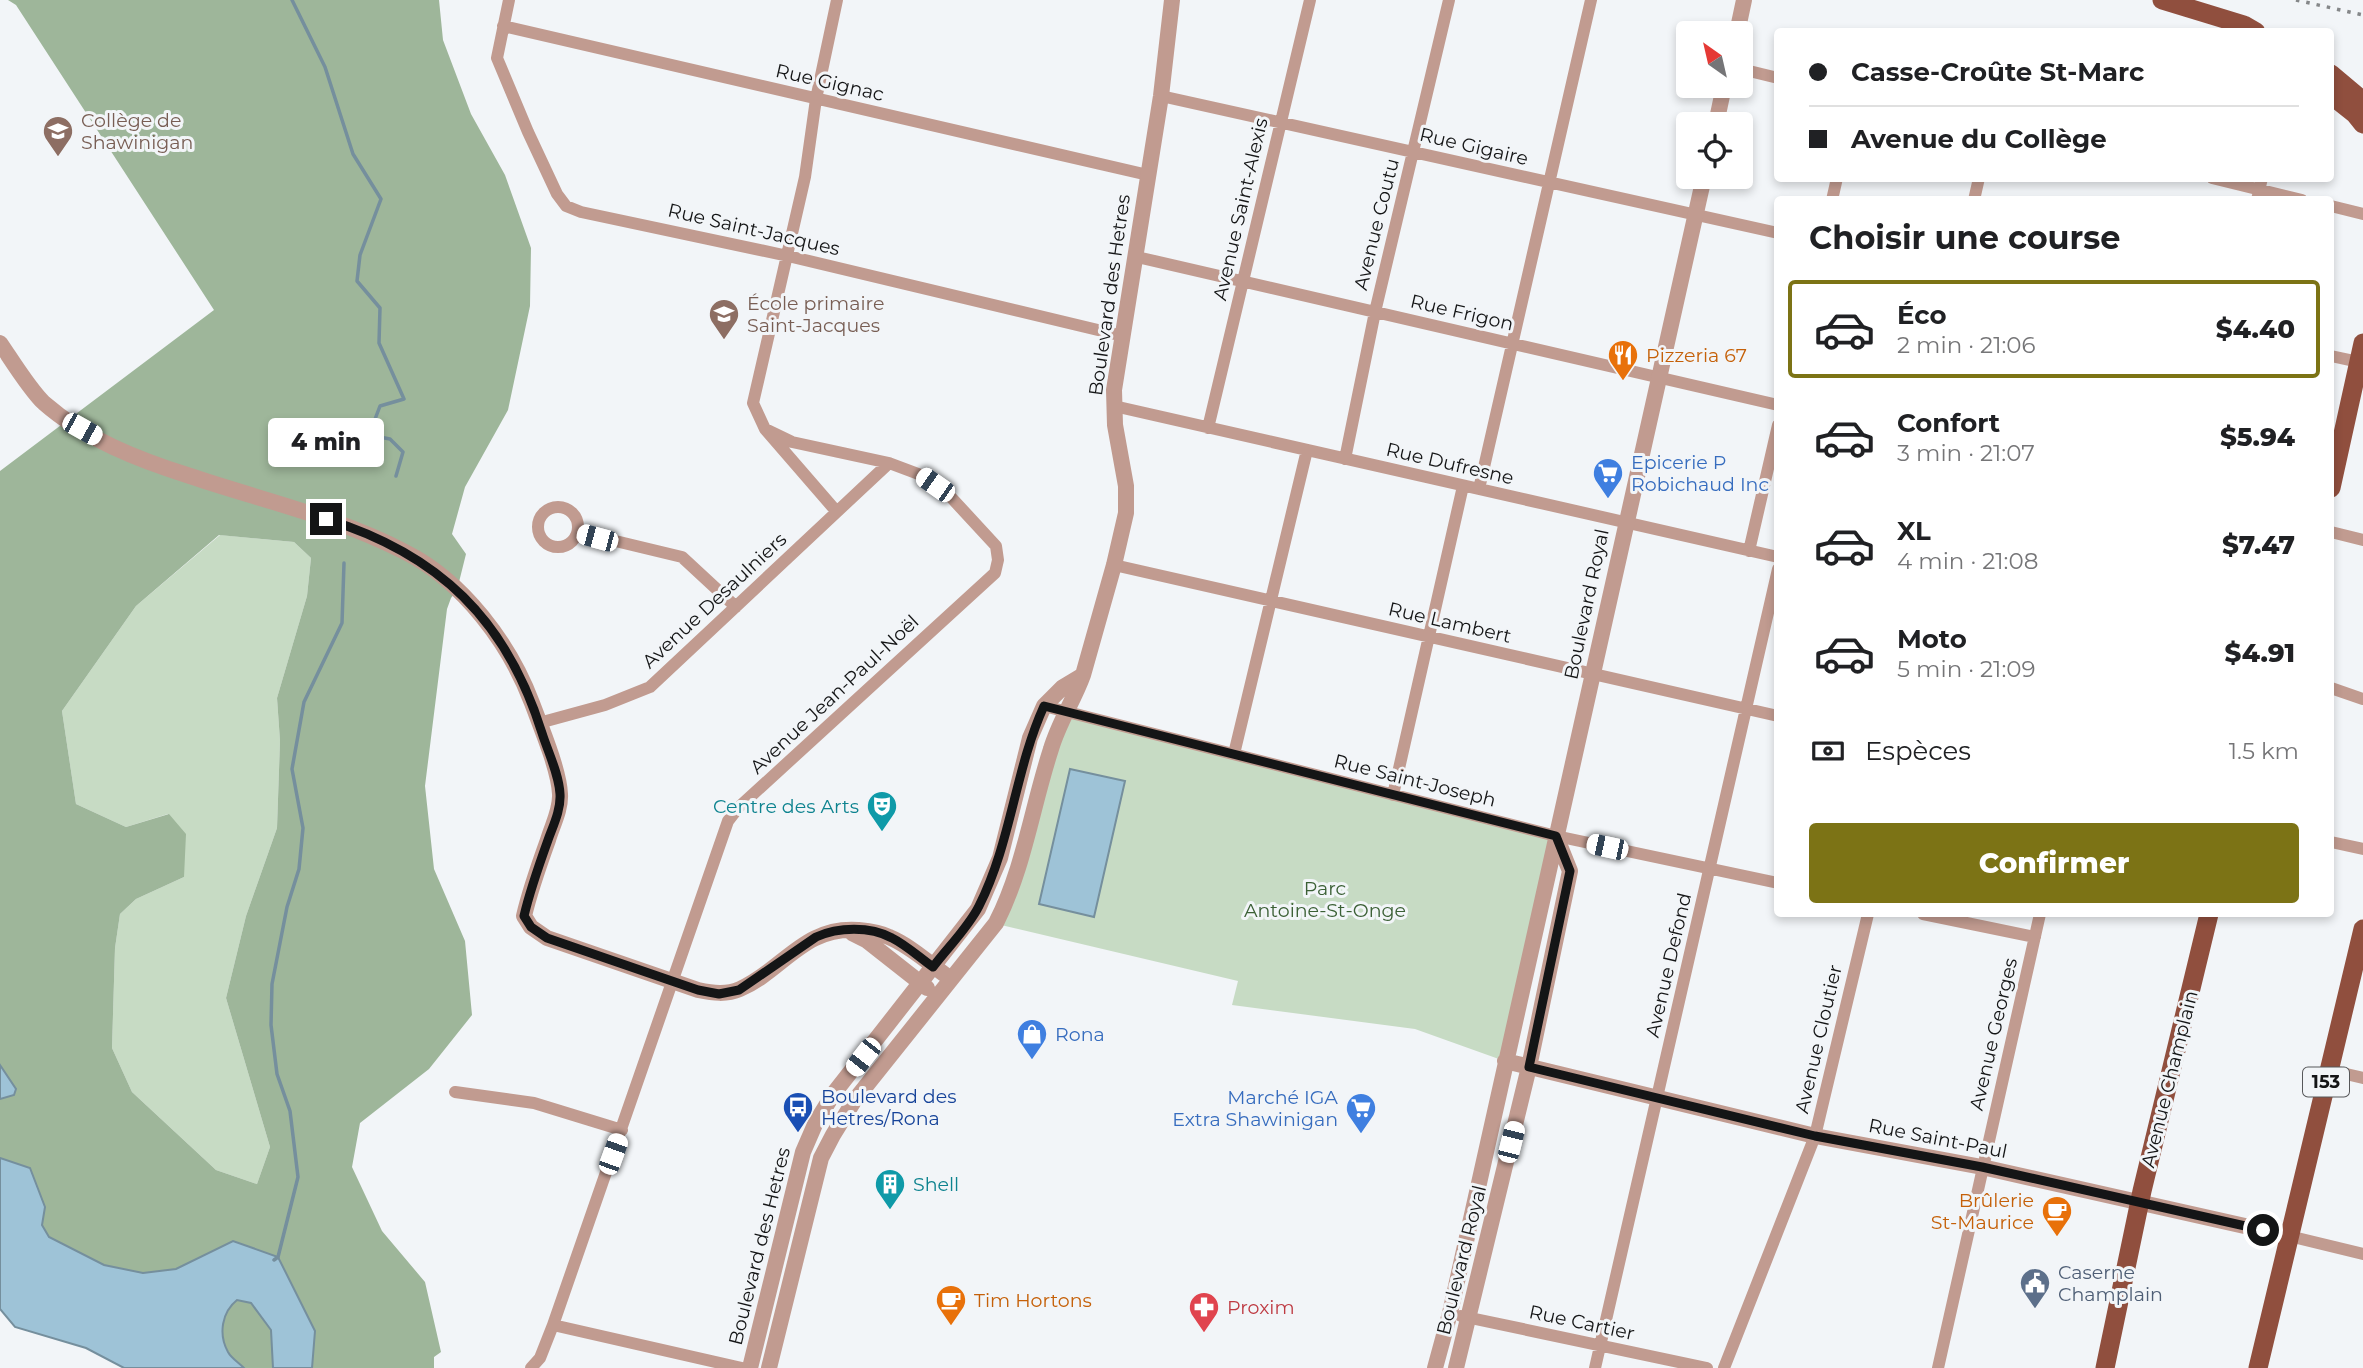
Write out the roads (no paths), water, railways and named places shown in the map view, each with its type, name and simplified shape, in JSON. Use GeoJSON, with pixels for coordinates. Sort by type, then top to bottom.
{"type":"FeatureCollection","features":[{"type":"Feature","properties":{"kind":"main road"},"geometry":{"type":"LineString","coordinates":[[2162,0],[2247,28]]}},
{"type":"Feature","properties":{"kind":"main road"},"geometry":{"type":"LineString","coordinates":[[2334,77],[2363,101]]}},
{"type":"Feature","properties":{"kind":"main road"},"geometry":{"type":"LineString","coordinates":[[2334,97],[2363,124]]}},
{"type":"Feature","properties":{"kind":"main road"},"geometry":{"type":"LineString","coordinates":[[2334,475],[2362,356]]}},
{"type":"Feature","properties":{"kind":"main road","name":"Avenue Champlain"},"geometry":{"type":"LineString","coordinates":[[2105,1368],[2140,1203],[2208,917]]}},
{"type":"Feature","properties":{"kind":"main road","name":"153"},"geometry":{"type":"LineString","coordinates":[[2258,1368],[2363,929]]}},
{"type":"Feature","properties":{"kind":"street"},"geometry":{"type":"LineString","coordinates":[[503,26],[509,0]]}},
{"type":"Feature","properties":{"kind":"street"},"geometry":{"type":"LineString","coordinates":[[836,511],[765,429],[753,403],[805,177],[816,99],[837,0]]}},
{"type":"Feature","properties":{"kind":"street","name":"Boulevard des Hetres"},"geometry":{"type":"LineString","coordinates":[[769,1368],[821,1158],[854,1101],[996,923],[1010,896],[1051,747],[1083,675],[1126,513],[1126,486],[1114,390],[1161,96],[1172,0]]}},
{"type":"Feature","properties":{"kind":"street","name":"Avenue Saint-Alexis"},"geometry":{"type":"LineString","coordinates":[[1208,428],[1310,0]]}},
{"type":"Feature","properties":{"kind":"street","name":"Avenue Coutu"},"geometry":{"type":"LineString","coordinates":[[1345,458],[1375,312],[1449,0]]}},
{"type":"Feature","properties":{"kind":"street"},"geometry":{"type":"LineString","coordinates":[[1479,489],[1591,0]]}},
{"type":"Feature","properties":{"kind":"street"},"geometry":{"type":"LineString","coordinates":[[1740,21],[1744,0]]}},
{"type":"Feature","properties":{"kind":"street","name":"Rue Gignac"},"geometry":{"type":"LineString","coordinates":[[503,26],[1148,175]]}},
{"type":"Feature","properties":{"kind":"street","name":"Rue Saint-Jacques"},"geometry":{"type":"LineString","coordinates":[[503,26],[497,58],[528,132],[557,194],[566,206],[581,212],[788,256],[1124,336]]}},
{"type":"Feature","properties":{"kind":"street"},"geometry":{"type":"LineString","coordinates":[[1754,72],[1774,77]]}},
{"type":"Feature","properties":{"kind":"street","name":"Rue Gigaire"},"geometry":{"type":"LineString","coordinates":[[1161,96],[1774,232]]}},
{"type":"Feature","properties":{"kind":"street"},"geometry":{"type":"LineString","coordinates":[[2229,182],[2286,196]]}},
{"type":"Feature","properties":{"kind":"street","name":"Boulevard Royal"},"geometry":{"type":"LineString","coordinates":[[1435,1368],[1450,1313],[1701,189]]}},
{"type":"Feature","properties":{"kind":"street"},"geometry":{"type":"LineString","coordinates":[[2334,207],[2363,214]]}},
{"type":"Feature","properties":{"kind":"street","name":"Rue Frigon"},"geometry":{"type":"LineString","coordinates":[[1137,257],[1774,404]]}},
{"type":"Feature","properties":{"kind":"street"},"geometry":{"type":"LineString","coordinates":[[0,343],[42,401],[82,429],[133,457],[346,526],[407,552],[453,585],[497,635],[523,678],[560,794],[558,810],[524,916],[531,927],[547,938],[674,982],[719,994],[739,990],[828,931],[844,929],[876,932],[891,937],[951,979]]}},
{"type":"Feature","properties":{"kind":"street"},"geometry":{"type":"LineString","coordinates":[[2334,356],[2362,356]]}},
{"type":"Feature","properties":{"kind":"street","name":"Rue Dufresne"},"geometry":{"type":"LineString","coordinates":[[1114,406],[1774,556]]}},
{"type":"Feature","properties":{"kind":"street","name":"Avenue Jean-Paul-Noël"},"geometry":{"type":"LineString","coordinates":[[531,1368],[540,1358],[553,1325],[728,821],[995,573],[998,560],[996,546],[948,494],[921,475],[889,463],[792,442],[765,429]]}},
{"type":"Feature","properties":{"kind":"street"},"geometry":{"type":"LineString","coordinates":[[1749,551],[1774,442]]}},
{"type":"Feature","properties":{"kind":"street"},"geometry":{"type":"LineString","coordinates":[[1234,754],[1307,450]]}},
{"type":"Feature","properties":{"kind":"street","name":"Avenue Desaulniers"},"geometry":{"type":"LineString","coordinates":[[539,723],[604,705],[650,687],[889,463]]}},
{"type":"Feature","properties":{"kind":"street"},"geometry":{"type":"LineString","coordinates":[[1393,794],[1463,486]]}},
{"type":"Feature","properties":{"kind":"street"},"geometry":{"type":"LineString","coordinates":[[578,532],[682,557],[736,607]]}},
{"type":"Feature","properties":{"kind":"street"},"geometry":{"type":"LineString","coordinates":[[2334,533],[2363,540]]}},
{"type":"Feature","properties":{"kind":"street","name":"Rue Lambert"},"geometry":{"type":"LineString","coordinates":[[1114,565],[1774,715]]}},
{"type":"Feature","properties":{"kind":"street","name":"Avenue Defond"},"geometry":{"type":"LineString","coordinates":[[1595,1368],[1774,586]]}},
{"type":"Feature","properties":{"kind":"street","name":"Boulevard des Hetres"},"geometry":{"type":"LineString","coordinates":[[750,1368],[793,1189],[811,1132],[834,1093],[978,909],[1000,858],[1030,738],[1044,706],[1063,687],[1083,675]]}},
{"type":"Feature","properties":{"kind":"street"},"geometry":{"type":"LineString","coordinates":[[2334,689],[2363,699]]}},
{"type":"Feature","properties":{"kind":"street","name":"Rue Saint-Joseph"},"geometry":{"type":"LineString","coordinates":[[1044,706],[1556,836],[1774,882]]}},
{"type":"Feature","properties":{"kind":"street","name":"Boulevard Royal"},"geometry":{"type":"LineString","coordinates":[[1456,1368],[1529,1067],[1570,871],[1556,836]]}},
{"type":"Feature","properties":{"kind":"street"},"geometry":{"type":"LineString","coordinates":[[2334,843],[2363,849]]}},
{"type":"Feature","properties":{"kind":"street","name":"Avenue Cloutier"},"geometry":{"type":"LineString","coordinates":[[1724,1368],[1815,1136],[1867,917]]}},
{"type":"Feature","properties":{"kind":"street"},"geometry":{"type":"LineString","coordinates":[[1938,917],[2035,937]]}},
{"type":"Feature","properties":{"kind":"street","name":"Avenue Georges"},"geometry":{"type":"LineString","coordinates":[[1938,1368],[2039,917]]}},
{"type":"Feature","properties":{"kind":"street"},"geometry":{"type":"LineString","coordinates":[[844,929],[866,940],[938,997]]}},
{"type":"Feature","properties":{"kind":"street","name":"Rue Saint-Paul"},"geometry":{"type":"LineString","coordinates":[[1505,1061],[1815,1136],[1982,1167],[2363,1254]]}},
{"type":"Feature","properties":{"kind":"street"},"geometry":{"type":"LineString","coordinates":[[2329,1070],[2363,1078]]}},
{"type":"Feature","properties":{"kind":"street"},"geometry":{"type":"LineString","coordinates":[[455,1092],[534,1103],[622,1130]]}},
{"type":"Feature","properties":{"kind":"street","name":"Rue Cartier"},"geometry":{"type":"LineString","coordinates":[[1450,1313],[1707,1368]]}},
{"type":"Feature","properties":{"kind":"street"},"geometry":{"type":"LineString","coordinates":[[553,1325],[742,1368]]}},
{"type":"Feature","properties":{"kind":"water"},"geometry":{"type":"Polygon","coordinates":[[[1070,769],[1125,781],[1094,917],[1039,904],[1070,769]]]}},
{"type":"Feature","properties":{"kind":"water"},"geometry":{"type":"Polygon","coordinates":[[[0,1065],[16,1089],[14,1095],[0,1099],[0,1065]]]}},
{"type":"Feature","properties":{"kind":"water"},"geometry":{"type":"Polygon","coordinates":[[[0,1158],[30,1168],[45,1207],[42,1225],[49,1237],[104,1265],[143,1273],[176,1269],[233,1241],[278,1257],[315,1331],[312,1368],[273,1368],[271,1330],[251,1303],[237,1300],[225,1317],[222,1331],[229,1354],[244,1368],[124,1368],[86,1348],[15,1327],[0,1309],[0,1158]]]}},
{"type":"Feature","properties":{"kind":"waterway"},"geometry":{"type":"LineString","coordinates":[[292,0],[325,67],[353,154],[381,199],[360,255],[357,281],[380,308],[379,343],[404,399],[380,406],[369,435],[390,439],[403,452],[396,476]]}},
{"type":"Feature","properties":{"kind":"waterway"},"geometry":{"type":"LineString","coordinates":[[274,1260],[278,1257],[298,1177],[290,1111],[277,1074],[271,1025],[272,984],[287,907],[299,869],[303,828],[292,769],[304,702],[342,623],[344,563]]}},
{"type":"Feature","properties":{"kind":"railway"},"geometry":{"type":"LineString","coordinates":[[2296,0],[2363,15]]}},
{"type":"Feature","properties":{"kind":"place","name":"Collège de Shawinigan"},"geometry":{"type":"Point","coordinates":[58,158]}},
{"type":"Feature","properties":{"kind":"place","name":"École primaire Saint-Jacques"},"geometry":{"type":"Point","coordinates":[724,341]}},
{"type":"Feature","properties":{"kind":"place","name":"Pizzeria 67"},"geometry":{"type":"Point","coordinates":[1623,382]}},
{"type":"Feature","properties":{"kind":"place","name":"Epicerie P Robichaud Inc"},"geometry":{"type":"Point","coordinates":[1608,500]}},
{"type":"Feature","properties":{"kind":"place","name":"Centre des Arts"},"geometry":{"type":"Point","coordinates":[882,833]}},
{"type":"Feature","properties":{"kind":"place","name":"Rona"},"geometry":{"type":"Point","coordinates":[1032,1061]}},
{"type":"Feature","properties":{"kind":"place","name":"Boulevard des Hetres/Rona"},"geometry":{"type":"Point","coordinates":[798,1134]}},
{"type":"Feature","properties":{"kind":"place","name":"Marché IGA Extra Shawinigan"},"geometry":{"type":"Point","coordinates":[1361,1135]}},
{"type":"Feature","properties":{"kind":"place","name":"Shell"},"geometry":{"type":"Point","coordinates":[890,1211]}},
{"type":"Feature","properties":{"kind":"place","name":"Brûlerie St-Maurice"},"geometry":{"type":"Point","coordinates":[2057,1238]}},
{"type":"Feature","properties":{"kind":"place","name":"Caserne Champlain"},"geometry":{"type":"Point","coordinates":[2035,1310]}},
{"type":"Feature","properties":{"kind":"place","name":"Tim Hortons"},"geometry":{"type":"Point","coordinates":[951,1327]}},
{"type":"Feature","properties":{"kind":"place","name":"Proxim"},"geometry":{"type":"Point","coordinates":[1204,1334]}},
{"type":"Feature","properties":{"kind":"park label","name":"Parc Antoine-St-Onge"},"geometry":{"type":"Point","coordinates":[1325,899]}}]}
